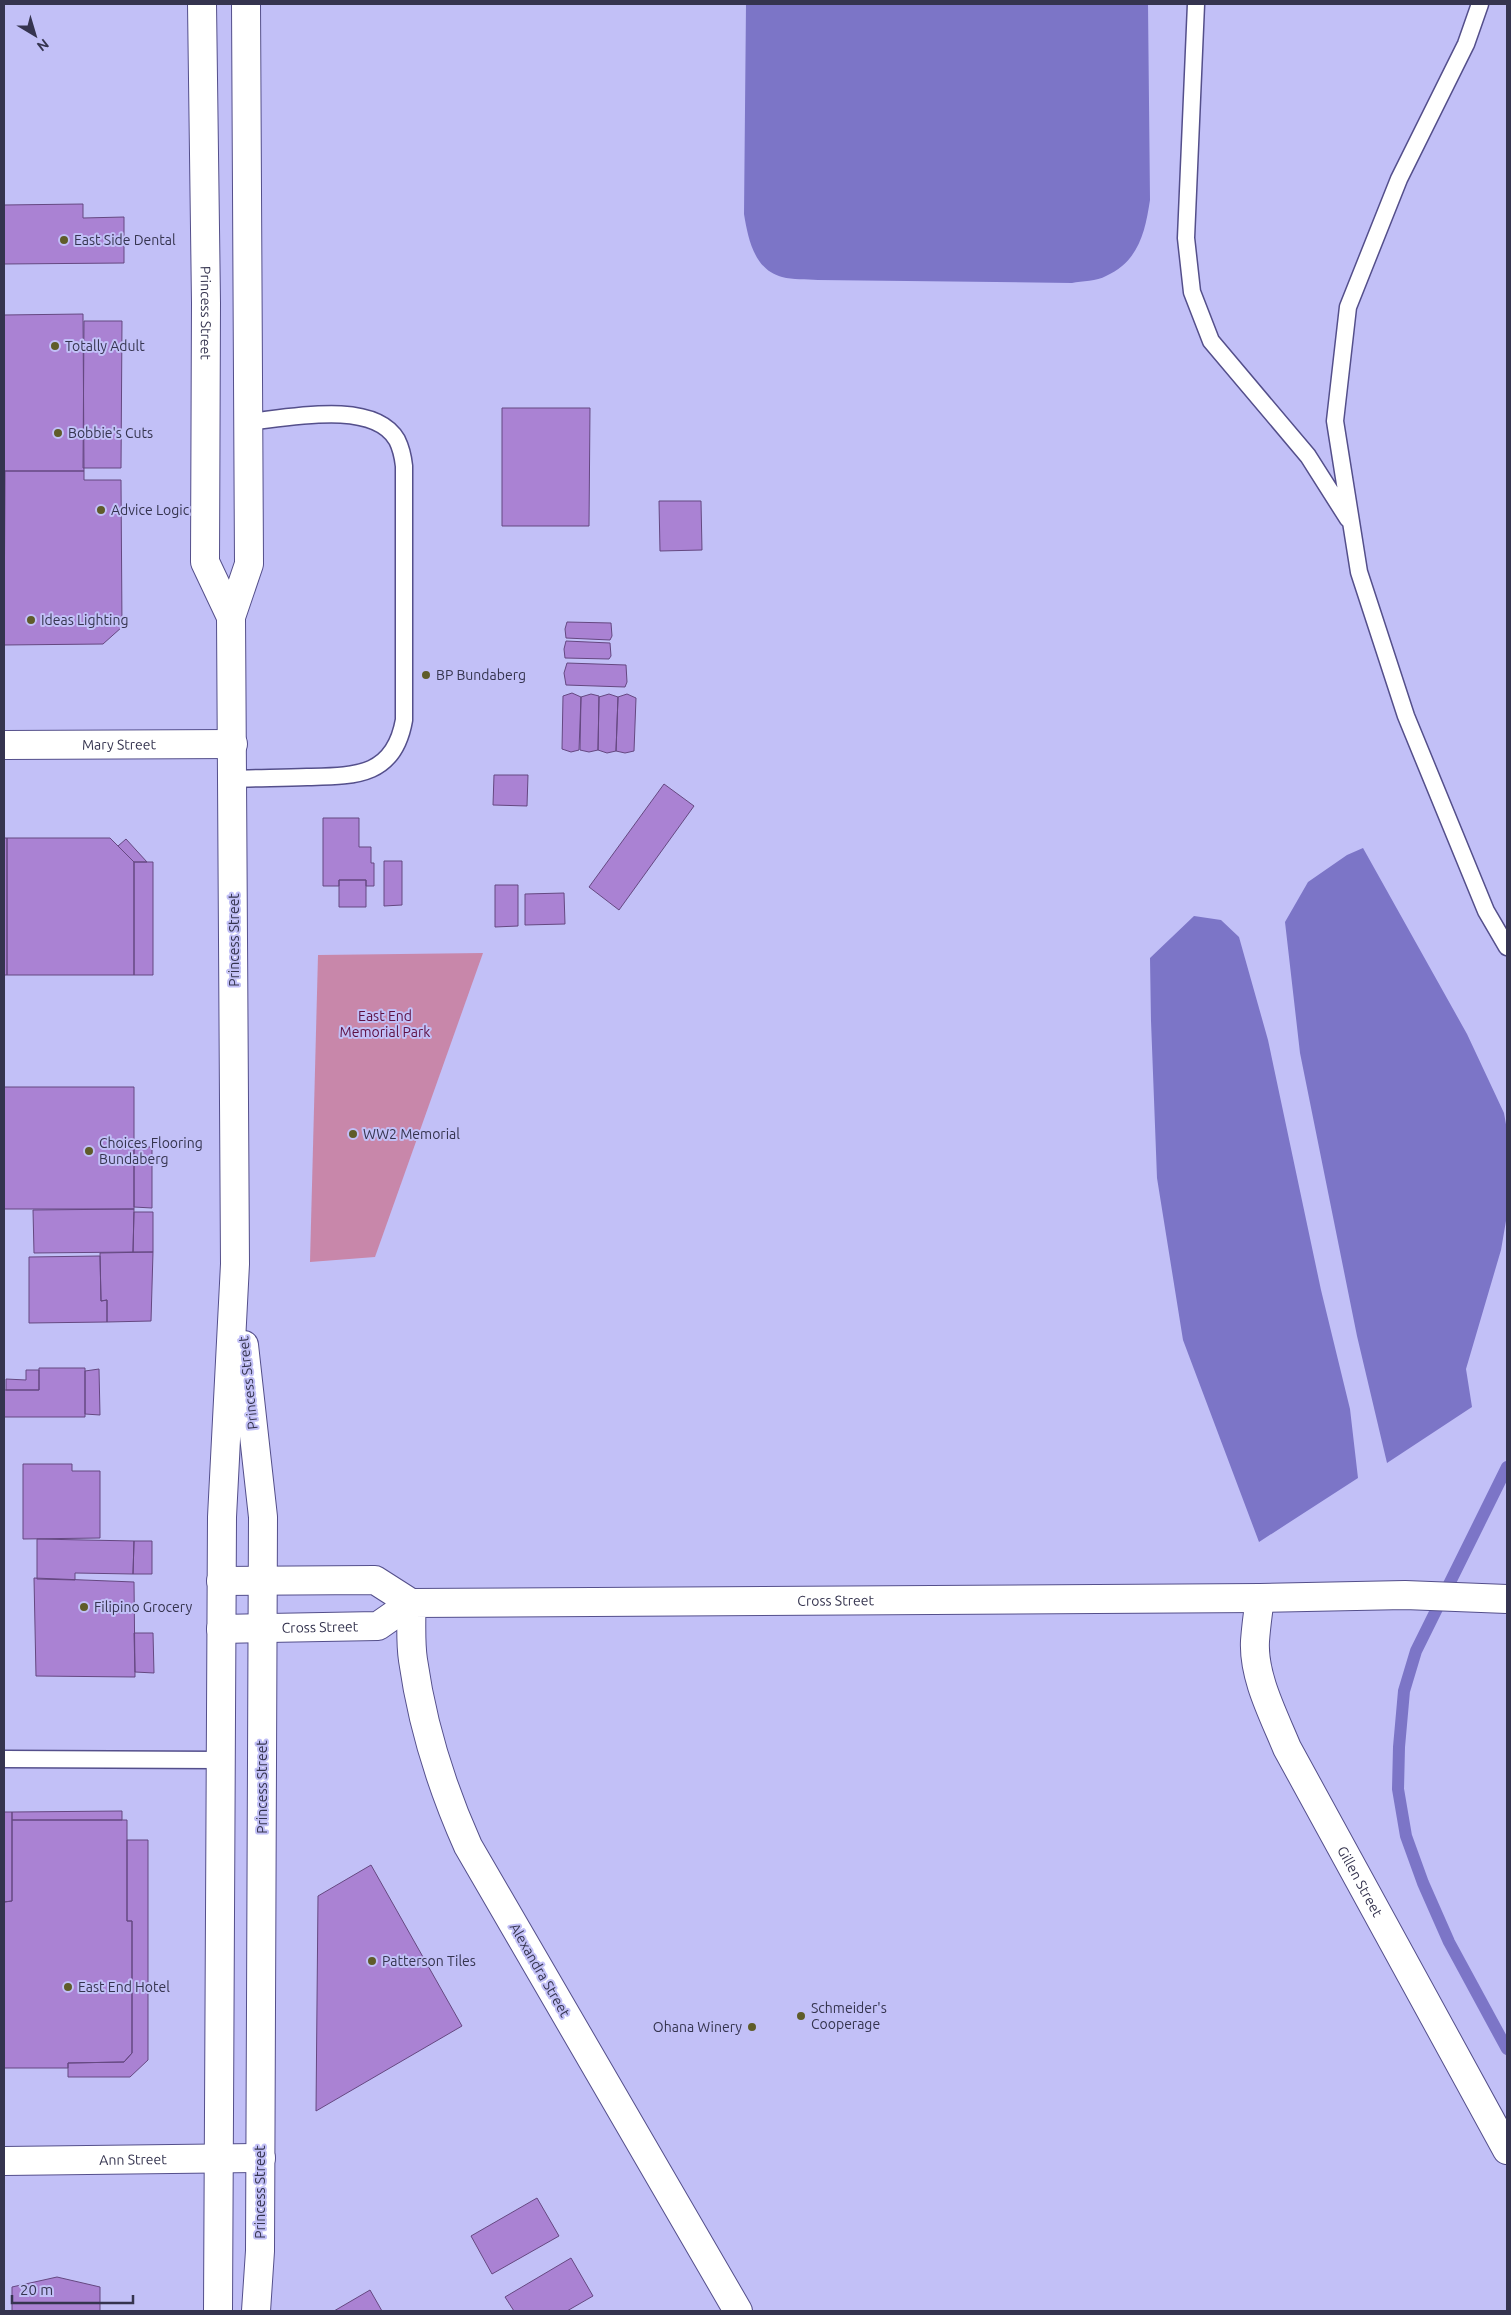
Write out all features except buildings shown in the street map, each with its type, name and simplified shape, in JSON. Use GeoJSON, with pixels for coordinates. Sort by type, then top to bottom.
{"type":"FeatureCollection","features":[{"type":"Feature","properties":{"kind":"main road","name":"Princess Street"},"geometry":{"type":"LineString","coordinates":[[202,4],[206,303],[205,562],[231,617]]}},
{"type":"Feature","properties":{"kind":"main road","name":"Princess Street"},"geometry":{"type":"LineString","coordinates":[[218,2311],[219,1760],[222,1517],[235,1264],[231,617],[249,564],[246,4]]}},
{"type":"Feature","properties":{"kind":"main road","name":"Mary Street"},"geometry":{"type":"LineString","coordinates":[[4,745],[233,744]]}},
{"type":"Feature","properties":{"kind":"main road","name":"Princess Street"},"geometry":{"type":"LineString","coordinates":[[235,1264],[263,1517],[261,2158],[260,2251],[256,2311]]}},
{"type":"Feature","properties":{"kind":"main road"},"geometry":{"type":"LineString","coordinates":[[221,1581],[375,1580],[411,1602]]}},
{"type":"Feature","properties":{"kind":"main road","name":"Cross Street"},"geometry":{"type":"LineString","coordinates":[[221,1629],[378,1626],[411,1602],[1260,1598],[1404,1595],[1501,1599]]}},
{"type":"Feature","properties":{"kind":"main road","name":"Gillen Street"},"geometry":{"type":"LineString","coordinates":[[1260,1598],[1255,1642],[1260,1674],[1271,1709],[1287,1748],[1507,2150]]}},
{"type":"Feature","properties":{"kind":"main road","name":"Alexandra Street"},"geometry":{"type":"LineString","coordinates":[[411,1602],[413,1658],[419,1695],[433,1751],[451,1808],[468,1846],[738,2311]]}},
{"type":"Feature","properties":{"kind":"main road","name":"Ann Street"},"geometry":{"type":"LineString","coordinates":[[4,2161],[261,2158]]}},
{"type":"Feature","properties":{"kind":"lane"},"geometry":{"type":"LineString","coordinates":[[1196,4],[1186,238],[1192,292],[1211,341],[1308,456],[1352,525]]}},
{"type":"Feature","properties":{"kind":"lane"},"geometry":{"type":"LineString","coordinates":[[1480,4],[1466,44],[1399,179],[1348,307],[1335,421],[1359,572],[1406,716],[1486,911],[1507,947]]}},
{"type":"Feature","properties":{"kind":"lane"},"geometry":{"type":"LineString","coordinates":[[233,779],[352,776],[384,762],[394,750],[401,736],[404,720],[404,466],[396,439],[386,428],[373,419],[356,415],[308,415],[248,422]]}},
{"type":"Feature","properties":{"kind":"lane"},"geometry":{"type":"LineString","coordinates":[[4,1758],[219,1760]]}},
{"type":"Feature","properties":{"kind":"green space","name":"East End Memorial Park"},"geometry":{"type":"Polygon","coordinates":[[[483,953],[375,1257],[310,1262],[318,955],[483,953]]]}},
{"type":"Feature","properties":{"kind":"shaded area"},"geometry":{"type":"Polygon","coordinates":[[[746,4],[1148,4],[1150,200],[1143,234],[1133,254],[1117,270],[1102,278],[1072,283],[818,280],[786,278],[772,273],[765,268],[754,252],[750,243],[744,214],[746,4]]]}},
{"type":"Feature","properties":{"kind":"shaded area"},"geometry":{"type":"Polygon","coordinates":[[[1363,848],[1467,1034],[1504,1113],[1507,1130],[1507,1215],[1501,1250],[1466,1369],[1472,1407],[1387,1463],[1357,1336],[1300,1053],[1285,922],[1308,882],[1347,855],[1363,848]]]}},
{"type":"Feature","properties":{"kind":"shaded area"},"geometry":{"type":"Polygon","coordinates":[[[1194,916],[1221,920],[1239,937],[1268,1040],[1321,1290],[1350,1409],[1358,1478],[1259,1542],[1183,1340],[1157,1178],[1150,958],[1194,916]]]}},
{"type":"Feature","properties":{"kind":"waterway"},"geometry":{"type":"LineString","coordinates":[[1507,1467],[1416,1651],[1404,1691],[1399,1747],[1398,1789],[1406,1836],[1423,1883],[1449,1942],[1507,2049]]}},
{"type":"Feature","properties":{"kind":"place","name":"East Side Dental"},"geometry":{"type":"Point","coordinates":[64,240]}},
{"type":"Feature","properties":{"kind":"place","name":"Totally Adult"},"geometry":{"type":"Point","coordinates":[55,346]}},
{"type":"Feature","properties":{"kind":"place","name":"Bobbie's Cuts"},"geometry":{"type":"Point","coordinates":[58,433]}},
{"type":"Feature","properties":{"kind":"place","name":"Advice Logic"},"geometry":{"type":"Point","coordinates":[101,510]}},
{"type":"Feature","properties":{"kind":"place","name":"Ideas Lighting"},"geometry":{"type":"Point","coordinates":[31,620]}},
{"type":"Feature","properties":{"kind":"place","name":"BP Bundaberg"},"geometry":{"type":"Point","coordinates":[426,675]}},
{"type":"Feature","properties":{"kind":"place","name":"WW2 Memorial"},"geometry":{"type":"Point","coordinates":[353,1134]}},
{"type":"Feature","properties":{"kind":"place","name":"Choices Flooring Bundaberg"},"geometry":{"type":"Point","coordinates":[89,1151]}},
{"type":"Feature","properties":{"kind":"place","name":"Filipino Grocery"},"geometry":{"type":"Point","coordinates":[84,1607]}},
{"type":"Feature","properties":{"kind":"place","name":"Patterson Tiles"},"geometry":{"type":"Point","coordinates":[372,1961]}},
{"type":"Feature","properties":{"kind":"place","name":"East End Hotel"},"geometry":{"type":"Point","coordinates":[68,1987]}},
{"type":"Feature","properties":{"kind":"place","name":"Schmeider's Cooperage"},"geometry":{"type":"Point","coordinates":[801,2016]}},
{"type":"Feature","properties":{"kind":"place","name":"Ohana Winery"},"geometry":{"type":"Point","coordinates":[752,2027]}}]}
